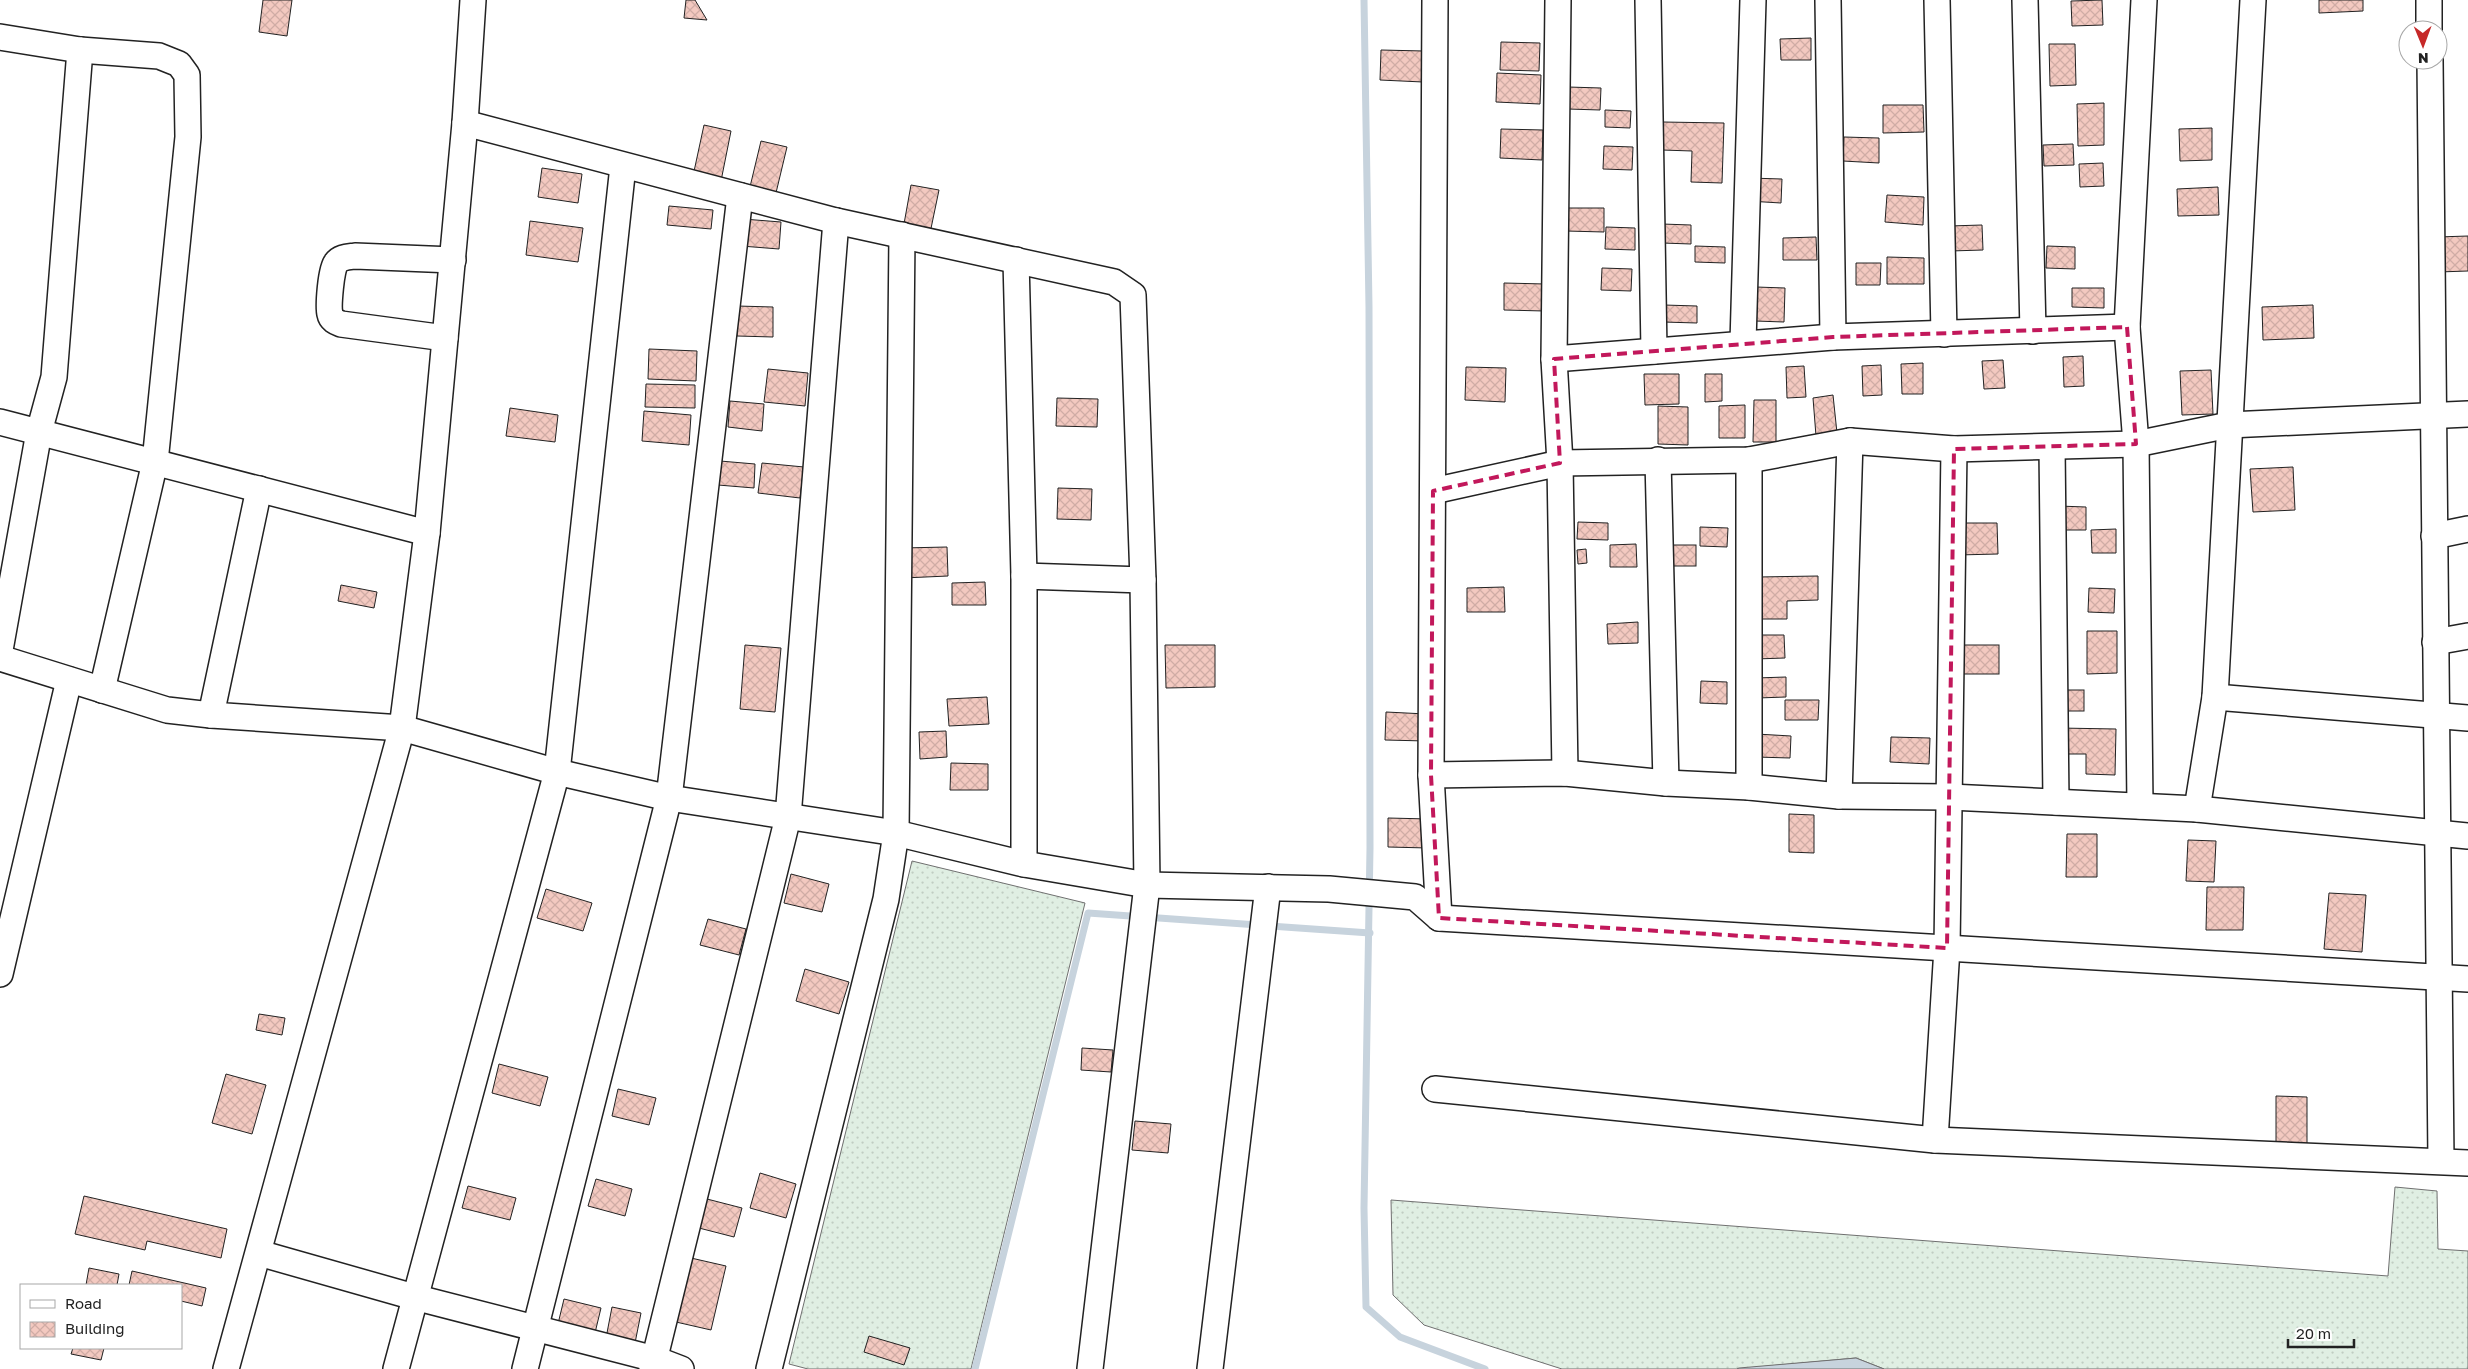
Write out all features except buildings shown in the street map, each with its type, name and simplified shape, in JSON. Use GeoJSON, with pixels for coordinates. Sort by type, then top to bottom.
{"type":"FeatureCollection","features":[{"type":"Feature","properties":{"kind":"street"},"geometry":{"type":"LineString","coordinates":[[226,1369],[402,728],[427,533],[465,123],[473,0]]}},
{"type":"Feature","properties":{"kind":"street"},"geometry":{"type":"LineString","coordinates":[[1435,0],[1432,775],[1439,918]]}},
{"type":"Feature","properties":{"kind":"street"},"geometry":{"type":"LineString","coordinates":[[1558,0],[1554,359],[1560,463],[1565,772]]}},
{"type":"Feature","properties":{"kind":"street"},"geometry":{"type":"LineString","coordinates":[[1648,0],[1654,351]]}},
{"type":"Feature","properties":{"kind":"street"},"geometry":{"type":"LineString","coordinates":[[1743,343],[1753,0]]}},
{"type":"Feature","properties":{"kind":"street"},"geometry":{"type":"LineString","coordinates":[[1828,0],[1833,337]]}},
{"type":"Feature","properties":{"kind":"street"},"geometry":{"type":"LineString","coordinates":[[1937,0],[1944,334]]}},
{"type":"Feature","properties":{"kind":"street"},"geometry":{"type":"LineString","coordinates":[[2025,0],[2033,331]]}},
{"type":"Feature","properties":{"kind":"street"},"geometry":{"type":"LineString","coordinates":[[2140,806],[2136,444],[2127,328],[2144,0]]}},
{"type":"Feature","properties":{"kind":"street"},"geometry":{"type":"LineString","coordinates":[[2197,809],[2215,697],[2253,0]]}},
{"type":"Feature","properties":{"kind":"street"},"geometry":{"type":"LineString","coordinates":[[2428,0],[2429,20]]}},
{"type":"Feature","properties":{"kind":"street"},"geometry":{"type":"LineString","coordinates":[[0,37],[80,50],[159,56],[179,64],[187,75],[188,137],[154,462],[102,690]]}},
{"type":"Feature","properties":{"kind":"street"},"geometry":{"type":"LineString","coordinates":[[0,650],[40,432],[54,377],[80,50]]}},
{"type":"Feature","properties":{"kind":"street"},"geometry":{"type":"LineString","coordinates":[[2430,70],[2441,1161]]}},
{"type":"Feature","properties":{"kind":"street"},"geometry":{"type":"LineString","coordinates":[[465,123],[836,221],[1114,282],[1133,295],[1143,580],[1148,885],[1090,1369]]}},
{"type":"Feature","properties":{"kind":"street"},"geometry":{"type":"LineString","coordinates":[[396,1369],[414,1296],[557,772],[623,166]]}},
{"type":"Feature","properties":{"kind":"street"},"geometry":{"type":"LineString","coordinates":[[525,1369],[669,798],[740,196]]}},
{"type":"Feature","properties":{"kind":"street"},"geometry":{"type":"LineString","coordinates":[[653,1364],[788,817],[836,221]]}},
{"type":"Feature","properties":{"kind":"street"},"geometry":{"type":"LineString","coordinates":[[769,1369],[886,899],[896,833],[902,235]]}},
{"type":"Feature","properties":{"kind":"street"},"geometry":{"type":"LineString","coordinates":[[446,338],[341,324],[333,320],[330,314],[332,272],[336,263],[343,258],[354,256],[453,260]]}},
{"type":"Feature","properties":{"kind":"street"},"geometry":{"type":"LineString","coordinates":[[1016,260],[1024,576],[1024,864]]}},
{"type":"Feature","properties":{"kind":"street"},"geometry":{"type":"LineString","coordinates":[[1554,359],[1833,337],[2127,328]]}},
{"type":"Feature","properties":{"kind":"street"},"geometry":{"type":"LineString","coordinates":[[1433,491],[1560,463],[1749,460],[1850,441],[1954,450],[2136,444],[2229,425],[2468,414]]}},
{"type":"Feature","properties":{"kind":"street"},"geometry":{"type":"LineString","coordinates":[[0,422],[427,533]]}},
{"type":"Feature","properties":{"kind":"street"},"geometry":{"type":"LineString","coordinates":[[1840,796],[1850,441]]}},
{"type":"Feature","properties":{"kind":"street"},"geometry":{"type":"LineString","coordinates":[[2052,447],[2056,802]]}},
{"type":"Feature","properties":{"kind":"street"},"geometry":{"type":"LineString","coordinates":[[1935,1140],[1947,948],[1954,450]]}},
{"type":"Feature","properties":{"kind":"street"},"geometry":{"type":"LineString","coordinates":[[1658,460],[1666,783]]}},
{"type":"Feature","properties":{"kind":"street"},"geometry":{"type":"LineString","coordinates":[[1749,460],[1749,787]]}},
{"type":"Feature","properties":{"kind":"street"},"geometry":{"type":"LineString","coordinates":[[212,715],[259,489]]}},
{"type":"Feature","properties":{"kind":"street"},"geometry":{"type":"LineString","coordinates":[[2434,536],[2468,529]]}},
{"type":"Feature","properties":{"kind":"street"},"geometry":{"type":"LineString","coordinates":[[1024,576],[1143,580]]}},
{"type":"Feature","properties":{"kind":"street"},"geometry":{"type":"LineString","coordinates":[[2435,642],[2468,636]]}},
{"type":"Feature","properties":{"kind":"street"},"geometry":{"type":"LineString","coordinates":[[0,658],[167,710],[212,715],[402,728],[557,772],[669,798],[896,833],[1024,864],[1148,885],[1329,889],[1415,897],[1439,918],[2468,979]]}},
{"type":"Feature","properties":{"kind":"street"},"geometry":{"type":"LineString","coordinates":[[0,974],[69,680]]}},
{"type":"Feature","properties":{"kind":"street"},"geometry":{"type":"LineString","coordinates":[[2215,697],[2468,718]]}},
{"type":"Feature","properties":{"kind":"street"},"geometry":{"type":"LineString","coordinates":[[1432,775],[1565,772],[1666,783],[1749,787],[1840,796],[1950,797],[2197,809],[2468,836]]}},
{"type":"Feature","properties":{"kind":"street"},"geometry":{"type":"LineString","coordinates":[[1210,1369],[1268,887]]}},
{"type":"Feature","properties":{"kind":"street"},"geometry":{"type":"LineString","coordinates":[[1435,1089],[1935,1140],[2468,1163]]}},
{"type":"Feature","properties":{"kind":"street"},"geometry":{"type":"LineString","coordinates":[[258,1253],[535,1328],[653,1364],[681,1369]]}},
{"type":"Feature","properties":{"kind":"highlighted area"},"geometry":{"type":"Polygon","coordinates":[[[2127,327],[2136,444],[1954,449],[1947,948],[1439,918],[1431,775],[1433,491],[1560,463],[1554,359],[1833,337],[2127,327]]]}},
{"type":"Feature","properties":{"kind":"green space"},"geometry":{"type":"Polygon","coordinates":[[[912,861],[1085,903],[971,1369],[808,1369],[789,1364],[912,861]]]}},
{"type":"Feature","properties":{"kind":"green space"},"geometry":{"type":"Polygon","coordinates":[[[2395,1187],[2437,1191],[2438,1249],[2468,1251],[2468,1369],[1884,1369],[1856,1358],[1737,1369],[1562,1369],[1424,1325],[1393,1295],[1391,1200],[2388,1276],[2395,1187]]]}},
{"type":"Feature","properties":{"kind":"shaded area"},"geometry":{"type":"Polygon","coordinates":[[[1856,1358],[1884,1369],[1737,1369],[1739,1368],[1856,1358]]]}},
{"type":"Feature","properties":{"kind":"waterway"},"geometry":{"type":"LineString","coordinates":[[1364,0],[1369,307],[1370,848],[1364,1208],[1366,1307],[1400,1337],[1485,1369]]}},
{"type":"Feature","properties":{"kind":"waterway"},"geometry":{"type":"LineString","coordinates":[[975,1369],[1088,913],[1370,933]]}}]}
